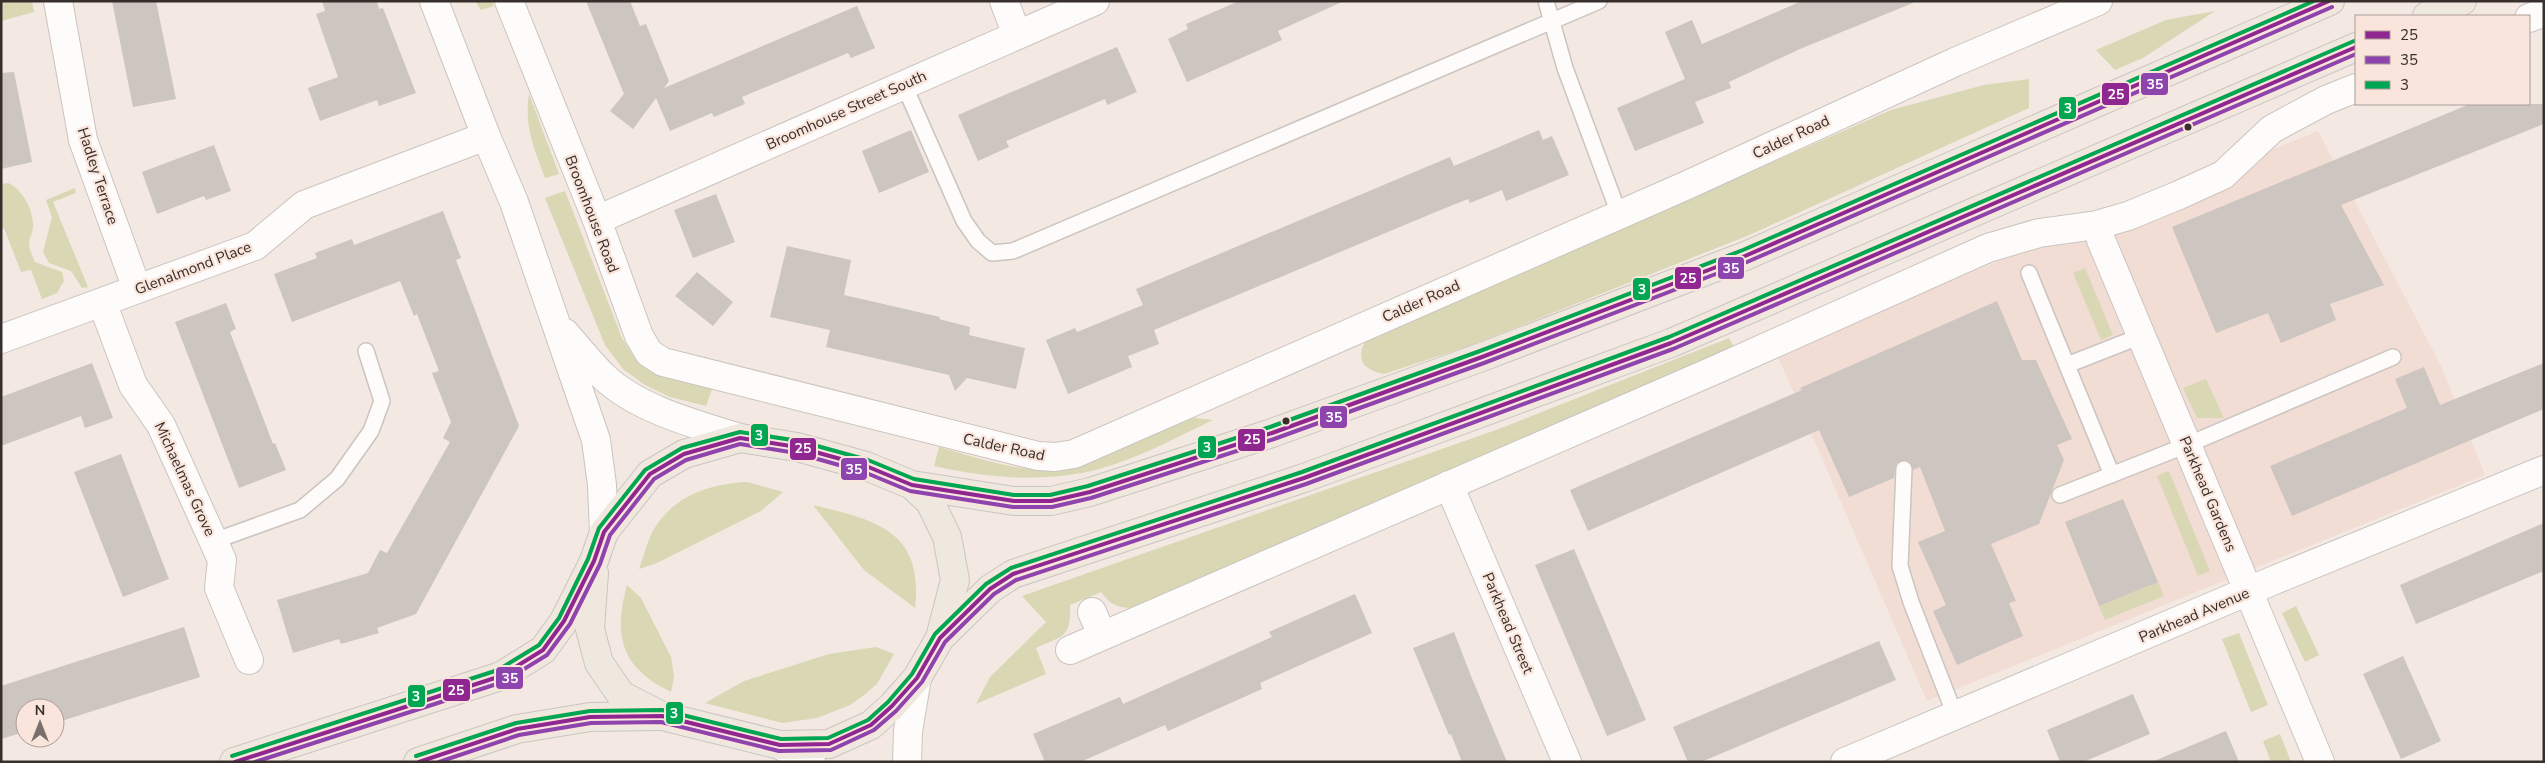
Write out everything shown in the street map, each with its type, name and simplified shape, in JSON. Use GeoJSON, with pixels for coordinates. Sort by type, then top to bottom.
{"type":"FeatureCollection","features":[{"type":"Feature","properties":{"kind":"main road"},"geometry":{"type":"LineString","coordinates":[[234,762],[501,676],[543,650],[564,621],[594,561],[604,532],[650,474],[684,454],[740,438],[797,447],[866,466],[912,485],[1014,501],[1051,501],[1090,492],[1272,432],[1500,350],[1745,256],[2330,1]]}},
{"type":"Feature","properties":{"kind":"main road"},"geometry":{"type":"LineString","coordinates":[[2429,15],[2462,1]]}},
{"type":"Feature","properties":{"kind":"main road"},"geometry":{"type":"LineString","coordinates":[[594,561],[590,629],[599,663],[621,695],[662,716],[780,745],[829,744],[871,725],[892,706],[916,678],[940,638],[990,589],[1013,574],[1304,478],[1671,343],[2355,47]]}},
{"type":"Feature","properties":{"kind":"main road"},"geometry":{"type":"LineString","coordinates":[[912,485],[930,502],[947,537],[955,580],[940,638]]}},
{"type":"Feature","properties":{"kind":"main road"},"geometry":{"type":"LineString","coordinates":[[418,762],[517,729],[590,717],[662,716]]}},
{"type":"Feature","properties":{"kind":"street","name":"Hadley Terrace"},"geometry":{"type":"LineString","coordinates":[[58,1],[83,140],[137,290]]}},
{"type":"Feature","properties":{"kind":"street"},"geometry":{"type":"LineString","coordinates":[[434,1],[486,136],[514,202],[596,440],[602,485],[604,532]]}},
{"type":"Feature","properties":{"kind":"street","name":"Broomhouse Road"},"geometry":{"type":"LineString","coordinates":[[509,1],[597,220],[639,336],[649,353],[663,362],[722,378]]}},
{"type":"Feature","properties":{"kind":"street"},"geometry":{"type":"LineString","coordinates":[[1004,1],[1017,36]]}},
{"type":"Feature","properties":{"kind":"street","name":"Broomhouse Street South"},"geometry":{"type":"LineString","coordinates":[[597,220],[1095,1]]}},
{"type":"Feature","properties":{"kind":"street","name":"Calder Road"},"geometry":{"type":"LineString","coordinates":[[722,378],[1038,456],[1055,457],[1074,454],[1619,214],[1955,62],[2098,1]]}},
{"type":"Feature","properties":{"kind":"street"},"geometry":{"type":"LineString","coordinates":[[2530,18],[2544,12]]}},
{"type":"Feature","properties":{"kind":"street"},"geometry":{"type":"LineString","coordinates":[[1070,650],[1097,624],[1449,485],[1988,248],[2039,233],[2097,225],[2128,216],[2223,175],[2272,129],[2326,100],[2355,88]]}},
{"type":"Feature","properties":{"kind":"street","name":"Glenalmond Place"},"geometry":{"type":"LineString","coordinates":[[1,339],[256,246],[304,205],[486,136]]}},
{"type":"Feature","properties":{"kind":"street","name":"Parkhead Gardens"},"geometry":{"type":"LineString","coordinates":[[2097,225],[2101,240],[2320,762]]}},
{"type":"Feature","properties":{"kind":"street","name":"Michaelmas Grove"},"geometry":{"type":"LineString","coordinates":[[102,302],[134,385],[162,425],[222,560],[219,588],[249,660]]}},
{"type":"Feature","properties":{"kind":"street"},"geometry":{"type":"LineString","coordinates":[[557,324],[604,377],[633,398],[691,423],[740,438]]}},
{"type":"Feature","properties":{"kind":"street","name":"Parkhead Avenue"},"geometry":{"type":"LineString","coordinates":[[1845,762],[2249,591],[2544,470]]}},
{"type":"Feature","properties":{"kind":"street","name":"Parkhead Street"},"geometry":{"type":"LineString","coordinates":[[1449,485],[1567,762]]}},
{"type":"Feature","properties":{"kind":"street"},"geometry":{"type":"LineString","coordinates":[[907,762],[908,731],[916,678]]}},
{"type":"Feature","properties":{"kind":"street"},"geometry":{"type":"LineString","coordinates":[[780,745],[811,762]]}},
{"type":"Feature","properties":{"kind":"lane"},"geometry":{"type":"LineString","coordinates":[[1546,1],[1565,68],[1619,214]]}},
{"type":"Feature","properties":{"kind":"lane"},"geometry":{"type":"LineString","coordinates":[[904,85],[964,221],[978,241],[992,253],[1013,251],[1599,1]]}},
{"type":"Feature","properties":{"kind":"lane"},"geometry":{"type":"LineString","coordinates":[[2029,273],[2112,475]]}},
{"type":"Feature","properties":{"kind":"lane"},"geometry":{"type":"LineString","coordinates":[[2067,365],[2141,336]]}},
{"type":"Feature","properties":{"kind":"lane"},"geometry":{"type":"LineString","coordinates":[[214,541],[300,510],[337,479],[371,431],[382,401],[366,351]]}},
{"type":"Feature","properties":{"kind":"lane"},"geometry":{"type":"LineString","coordinates":[[2060,495],[2187,445],[2393,356]]}},
{"type":"Feature","properties":{"kind":"lane"},"geometry":{"type":"LineString","coordinates":[[1904,469],[1900,566],[1911,602],[1955,715]]}},
{"type":"Feature","properties":{"kind":"shaded area"},"geometry":{"type":"Polygon","coordinates":[[[1,1],[32,1],[34,12],[1,21],[1,1]]]}},
{"type":"Feature","properties":{"kind":"shaded area"},"geometry":{"type":"Polygon","coordinates":[[[475,1],[492,1],[494,6],[481,10],[475,1]]]}},
{"type":"Feature","properties":{"kind":"shaded area"},"geometry":{"type":"Polygon","coordinates":[[[2215,11],[2143,58],[2115,70],[2096,50],[2166,20],[2215,11]]]}},
{"type":"Feature","properties":{"kind":"shaded area"},"geometry":{"type":"Polygon","coordinates":[[[2029,79],[2029,108],[1747,236],[1469,346],[1384,374],[1372,370],[1364,364],[1361,354],[1365,342],[1891,110],[1984,85],[2029,79]]]}},
{"type":"Feature","properties":{"kind":"shaded area"},"geometry":{"type":"Polygon","coordinates":[[[529,94],[559,174],[545,178],[529,127],[529,94]]]}},
{"type":"Feature","properties":{"kind":"shaded area"},"geometry":{"type":"Polygon","coordinates":[[[2318,131],[2440,364],[2485,475],[1927,701],[1776,352],[2318,131]]]}},
{"type":"Feature","properties":{"kind":"shaded area"},"geometry":{"type":"Polygon","coordinates":[[[8,183],[22,194],[29,206],[33,227],[29,244],[35,262],[62,272],[64,281],[57,293],[42,299],[31,270],[21,272],[4,228],[1,228],[1,184],[8,183]]]}},
{"type":"Feature","properties":{"kind":"shaded area"},"geometry":{"type":"Polygon","coordinates":[[[75,188],[76,193],[53,202],[88,287],[82,288],[71,271],[49,263],[43,252],[52,217],[46,200],[75,188]]]}},
{"type":"Feature","properties":{"kind":"shaded area"},"geometry":{"type":"Polygon","coordinates":[[[565,191],[622,338],[635,359],[653,372],[712,389],[706,406],[670,397],[645,385],[623,369],[605,345],[545,198],[565,191]]]}},
{"type":"Feature","properties":{"kind":"shaded area"},"geometry":{"type":"Polygon","coordinates":[[[2085,268],[2113,335],[2101,340],[2073,273],[2085,268]]]}},
{"type":"Feature","properties":{"kind":"shaded area"},"geometry":{"type":"Polygon","coordinates":[[[1729,338],[1734,347],[1137,609],[1116,605],[1109,601],[1101,592],[1070,605],[1069,624],[1064,634],[1036,648],[1046,674],[976,704],[990,677],[1046,622],[1022,596],[1496,430],[1729,338]]]}},
{"type":"Feature","properties":{"kind":"shaded area"},"geometry":{"type":"Polygon","coordinates":[[[2206,379],[2224,418],[2197,418],[2183,388],[2206,379]]]}},
{"type":"Feature","properties":{"kind":"shaded area"},"geometry":{"type":"Polygon","coordinates":[[[1188,417],[1213,420],[1133,458],[1082,473],[1026,478],[971,473],[934,466],[939,447],[1016,467],[1048,470],[1064,469],[1188,417]]]}},
{"type":"Feature","properties":{"kind":"shaded area"},"geometry":{"type":"Polygon","coordinates":[[[2169,471],[2210,571],[2198,576],[2157,476],[2169,471]]]}},
{"type":"Feature","properties":{"kind":"shaded area"},"geometry":{"type":"Polygon","coordinates":[[[747,482],[783,492],[761,511],[657,563],[639,569],[654,529],[672,508],[694,494],[707,489],[720,485],[747,482]]]}},
{"type":"Feature","properties":{"kind":"shaded area"},"geometry":{"type":"Polygon","coordinates":[[[813,505],[856,516],[875,524],[891,533],[903,545],[912,561],[916,582],[915,608],[864,570],[813,505]]]}},
{"type":"Feature","properties":{"kind":"shaded area"},"geometry":{"type":"Polygon","coordinates":[[[2158,582],[2164,596],[2105,620],[2099,606],[2158,582]]]}},
{"type":"Feature","properties":{"kind":"shaded area"},"geometry":{"type":"Polygon","coordinates":[[[627,585],[641,598],[671,657],[674,677],[671,692],[654,683],[641,672],[631,661],[625,649],[621,620],[627,585]]]}},
{"type":"Feature","properties":{"kind":"shaded area"},"geometry":{"type":"Polygon","coordinates":[[[2296,606],[2319,655],[2305,662],[2282,613],[2296,606]]]}},
{"type":"Feature","properties":{"kind":"shaded area"},"geometry":{"type":"Polygon","coordinates":[[[2239,633],[2268,705],[2251,712],[2222,639],[2239,633]]]}},
{"type":"Feature","properties":{"kind":"shaded area"},"geometry":{"type":"Polygon","coordinates":[[[876,647],[894,654],[877,684],[850,705],[817,718],[782,723],[705,703],[744,681],[829,654],[876,647]]]}},
{"type":"Feature","properties":{"kind":"shaded area"},"geometry":{"type":"Polygon","coordinates":[[[2280,734],[2291,762],[2271,762],[2263,741],[2280,734]]]}},
{"type":"Feature","properties":{"kind":"building"},"geometry":{"type":"Polygon","coordinates":[[[112,1],[156,1],[176,99],[133,107],[112,1]]]}},
{"type":"Feature","properties":{"kind":"building"},"geometry":{"type":"Polygon","coordinates":[[[322,1],[377,1],[379,9],[383,8],[416,93],[379,106],[377,100],[320,121],[308,88],[338,77],[316,14],[325,11],[322,1]]]}},
{"type":"Feature","properties":{"kind":"building"},"geometry":{"type":"Polygon","coordinates":[[[586,1],[630,1],[640,26],[646,24],[669,81],[664,88],[857,6],[875,48],[851,58],[848,53],[742,97],[745,104],[714,117],[712,113],[670,131],[656,98],[633,129],[610,111],[624,94],[586,1]]]}},
{"type":"Feature","properties":{"kind":"building"},"geometry":{"type":"Polygon","coordinates":[[[1239,1],[1344,1],[1278,31],[1282,40],[1187,82],[1168,39],[1188,29],[1186,24],[1239,1]]]}},
{"type":"Feature","properties":{"kind":"building"},"geometry":{"type":"Polygon","coordinates":[[[1802,1],[1913,1],[1913,3],[1800,49],[1729,82],[1731,88],[1695,102],[1704,123],[1635,151],[1617,108],[1685,79],[1665,32],[1692,20],[1702,44],[1802,1]]]}},
{"type":"Feature","properties":{"kind":"building"},"geometry":{"type":"Polygon","coordinates":[[[1117,47],[1137,92],[1107,105],[1105,99],[1006,141],[1009,147],[978,161],[958,115],[1117,47]]]}},
{"type":"Feature","properties":{"kind":"building"},"geometry":{"type":"Polygon","coordinates":[[[14,72],[32,162],[1,169],[1,73],[14,72]]]}},
{"type":"Feature","properties":{"kind":"building"},"geometry":{"type":"Polygon","coordinates":[[[2544,104],[2544,124],[2341,205],[2384,285],[2330,304],[2336,320],[2281,343],[2268,313],[2216,333],[2172,227],[2468,105],[2544,104]]]}},
{"type":"Feature","properties":{"kind":"building"},"geometry":{"type":"Polygon","coordinates":[[[911,130],[929,172],[879,193],[862,151],[911,130]]]}},
{"type":"Feature","properties":{"kind":"building"},"geometry":{"type":"Polygon","coordinates":[[[1539,130],[1543,140],[1552,136],[1569,175],[1506,201],[1502,190],[1470,203],[1468,199],[1154,330],[1159,344],[1128,356],[1132,367],[1068,394],[1046,340],[1075,328],[1077,332],[1143,305],[1136,289],[1450,157],[1454,166],[1539,130]]]}},
{"type":"Feature","properties":{"kind":"building"},"geometry":{"type":"Polygon","coordinates":[[[214,145],[231,191],[206,200],[204,196],[157,214],[142,172],[214,145]]]}},
{"type":"Feature","properties":{"kind":"building"},"geometry":{"type":"Polygon","coordinates":[[[716,194],[735,242],[693,258],[674,210],[716,194]]]}},
{"type":"Feature","properties":{"kind":"building"},"geometry":{"type":"Polygon","coordinates":[[[443,211],[461,258],[456,260],[519,426],[416,614],[377,628],[379,633],[341,644],[339,639],[293,653],[277,600],[368,573],[380,550],[387,553],[450,442],[443,438],[451,422],[432,373],[439,371],[417,314],[414,316],[400,281],[292,322],[274,274],[317,258],[315,253],[352,239],[354,245],[443,211]]]}},
{"type":"Feature","properties":{"kind":"building"},"geometry":{"type":"Polygon","coordinates":[[[787,246],[851,260],[844,295],[940,317],[939,319],[970,327],[969,335],[1025,348],[1016,389],[967,378],[955,391],[949,375],[826,347],[830,330],[770,317],[787,246]]]}},
{"type":"Feature","properties":{"kind":"building"},"geometry":{"type":"Polygon","coordinates":[[[697,272],[733,302],[713,326],[675,296],[697,272]]]}},
{"type":"Feature","properties":{"kind":"building"},"geometry":{"type":"Polygon","coordinates":[[[1997,301],[2022,360],[2036,360],[2072,439],[2057,445],[2064,460],[2039,524],[1991,544],[2016,601],[2009,603],[2023,636],[1957,665],[1933,611],[1946,605],[1918,542],[1945,531],[1920,467],[1913,470],[1909,461],[1900,461],[1896,464],[1894,478],[1849,497],[1819,430],[1588,531],[1570,490],[1802,390],[1800,388],[1997,301]]]}},
{"type":"Feature","properties":{"kind":"building"},"geometry":{"type":"Polygon","coordinates":[[[226,303],[236,329],[230,332],[273,444],[275,443],[286,470],[239,488],[175,322],[226,303]]]}},
{"type":"Feature","properties":{"kind":"building"},"geometry":{"type":"Polygon","coordinates":[[[92,363],[113,418],[85,428],[81,416],[1,446],[1,397],[92,363]]]}},
{"type":"Feature","properties":{"kind":"building"},"geometry":{"type":"Polygon","coordinates":[[[2544,363],[2544,409],[2292,516],[2270,466],[2407,408],[2395,379],[2424,367],[2440,405],[2544,363]]]}},
{"type":"Feature","properties":{"kind":"building"},"geometry":{"type":"Polygon","coordinates":[[[121,454],[169,579],[123,597],[74,472],[121,454]]]}},
{"type":"Feature","properties":{"kind":"building"},"geometry":{"type":"Polygon","coordinates":[[[2123,499],[2158,582],[2099,606],[2065,522],[2123,499]]]}},
{"type":"Feature","properties":{"kind":"building"},"geometry":{"type":"Polygon","coordinates":[[[2544,523],[2544,571],[2416,624],[2400,585],[2544,523]]]}},
{"type":"Feature","properties":{"kind":"building"},"geometry":{"type":"Polygon","coordinates":[[[1574,549],[1646,720],[1607,736],[1535,565],[1574,549]]]}},
{"type":"Feature","properties":{"kind":"building"},"geometry":{"type":"Polygon","coordinates":[[[1355,594],[1372,633],[1260,683],[1262,689],[1168,731],[1165,725],[1080,762],[1045,762],[1033,734],[1120,697],[1123,704],[1272,637],[1269,632],[1355,594]]]}},
{"type":"Feature","properties":{"kind":"building"},"geometry":{"type":"Polygon","coordinates":[[[184,627],[200,677],[65,720],[65,698],[15,698],[15,735],[1,739],[1,686],[184,627]]]}},
{"type":"Feature","properties":{"kind":"building"},"geometry":{"type":"Polygon","coordinates":[[[1454,632],[1507,762],[1462,762],[1413,648],[1454,632]]]}},
{"type":"Feature","properties":{"kind":"building"},"geometry":{"type":"Polygon","coordinates":[[[1879,641],[1896,680],[1701,762],[1688,762],[1673,727],[1879,641]]]}},
{"type":"Feature","properties":{"kind":"building"},"geometry":{"type":"Polygon","coordinates":[[[2403,656],[2441,741],[2401,759],[2363,674],[2403,656]]]}},
{"type":"Feature","properties":{"kind":"building"},"geometry":{"type":"Polygon","coordinates":[[[2133,694],[2150,734],[2083,762],[2060,762],[2047,730],[2133,694]]]}},
{"type":"Feature","properties":{"kind":"building"},"geometry":{"type":"Polygon","coordinates":[[[2226,731],[2239,762],[2154,762],[2154,761],[2226,731]]]}},
{"type":"Feature","properties":{"kind":"transit line","name":"3"},"geometry":{"type":"LineString","coordinates":[[232,756],[498,670],[539,645],[559,618],[588,559],[599,528],[645,470],[682,448],[740,432],[799,441],[868,460],[914,479],[1014,495],[1050,495],[1088,486],[1270,427],[1480,351],[1743,250],[2314,1]]}},
{"type":"Feature","properties":{"kind":"transit line","name":"25"},"geometry":{"type":"LineString","coordinates":[[235,762],[501,676],[543,650],[564,621],[594,561],[604,532],[650,474],[684,454],[740,438],[797,447],[866,466],[912,485],[1014,501],[1051,501],[1090,492],[1272,433],[1482,357],[1745,256],[2329,1]]}},
{"type":"Feature","properties":{"kind":"transit line","name":"35"},"geometry":{"type":"LineString","coordinates":[[255,762],[503,682],[547,655],[570,624],[600,564],[610,535],[654,479],[686,460],[740,444],[796,453],[864,472],[910,491],[1013,507],[1052,507],[1091,498],[1274,439],[1484,363],[1747,262],[2332,7]]}},
{"type":"Feature","properties":{"kind":"transit line","name":"3"},"geometry":{"type":"LineString","coordinates":[[416,756],[516,723],[590,711],[662,710],[781,739],[828,738],[868,720],[888,702],[912,674],[935,634],[986,584],[1011,568],[1302,472],[1669,337],[2354,41]]}},
{"type":"Feature","properties":{"kind":"transit line","name":"25"},"geometry":{"type":"LineString","coordinates":[[419,762],[517,729],[590,717],[662,716],[780,745],[829,744],[871,725],[892,706],[917,678],[940,638],[990,589],[1013,574],[1304,478],[1671,343],[2355,47]]}},
{"type":"Feature","properties":{"kind":"transit line","name":"35"},"geometry":{"type":"LineString","coordinates":[[439,762],[519,735],[591,723],[661,722],[779,751],[831,750],[874,730],[896,711],[922,682],[945,642],[994,594],[1016,580],[1306,484],[1673,349],[2355,54]]}}]}
